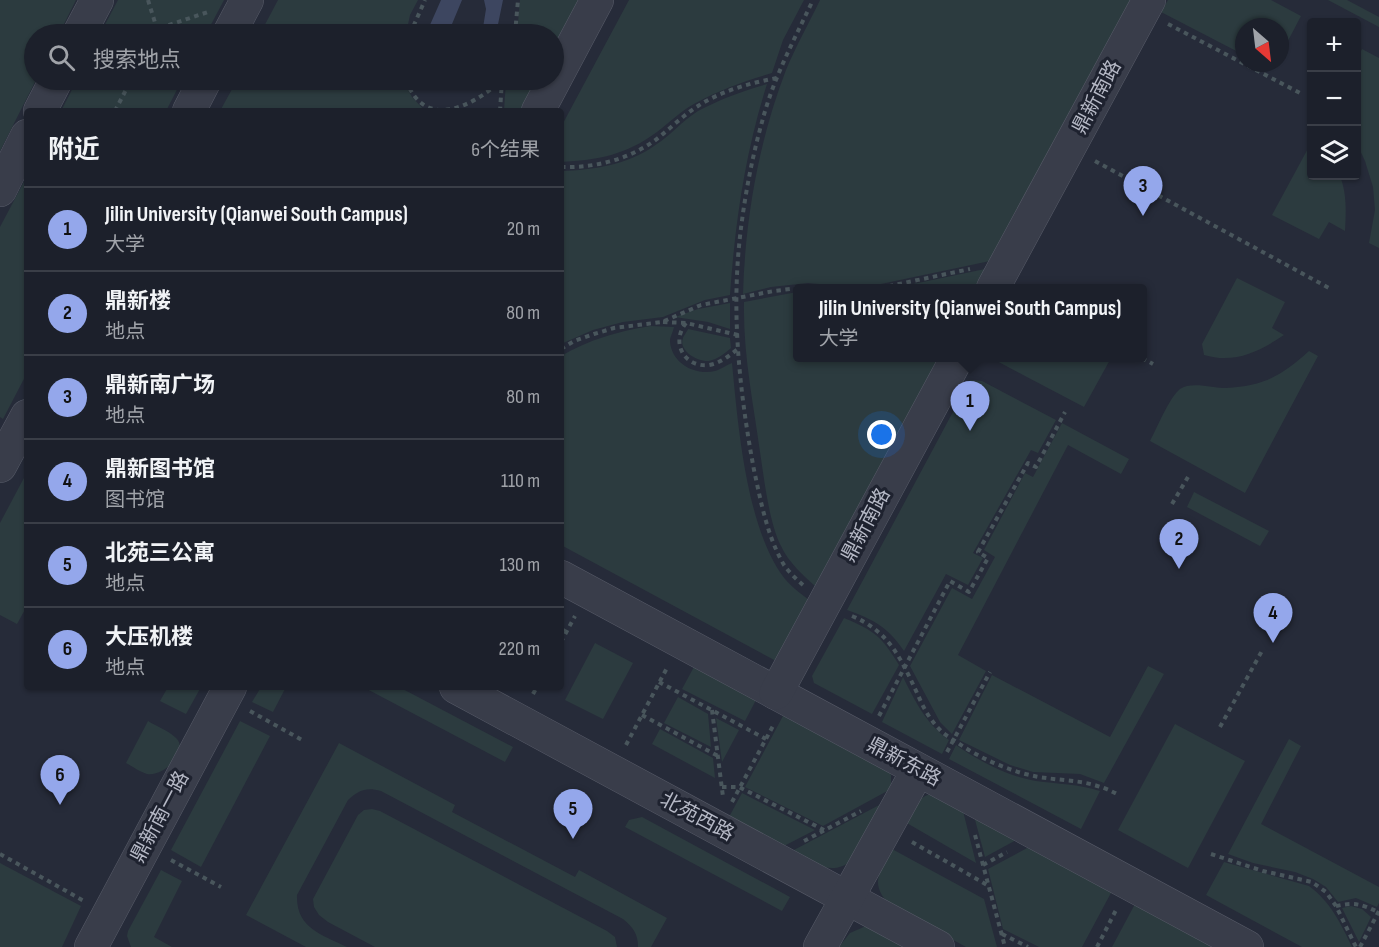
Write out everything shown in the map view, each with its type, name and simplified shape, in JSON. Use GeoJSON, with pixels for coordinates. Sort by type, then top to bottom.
{"type":"FeatureCollection","features":[{"type":"Feature","properties":{"kind":"lane"},"geometry":{"type":"LineString","coordinates":[[84,24],[97,0]]}},
{"type":"Feature","properties":{"kind":"lane"},"geometry":{"type":"LineString","coordinates":[[220,23],[247,0]]}},
{"type":"Feature","properties":{"kind":"lane"},"geometry":{"type":"LineString","coordinates":[[564,62],[597,0]]}},
{"type":"Feature","properties":{"kind":"lane","name":"鼎新南路"},"geometry":{"type":"LineString","coordinates":[[1000,275],[1146,5]]}},
{"type":"Feature","properties":{"kind":"lane"},"geometry":{"type":"LineString","coordinates":[[42,108],[51,90]]}},
{"type":"Feature","properties":{"kind":"lane"},"geometry":{"type":"LineString","coordinates":[[191,108],[200,90]]}},
{"type":"Feature","properties":{"kind":"lane"},"geometry":{"type":"LineString","coordinates":[[540,108],[549,90]]}},
{"type":"Feature","properties":{"kind":"lane"},"geometry":{"type":"LineString","coordinates":[[0,190],[24,142]]}},
{"type":"Feature","properties":{"kind":"lane","name":"鼎新南路"},"geometry":{"type":"LineString","coordinates":[[776,707],[954,362]]}},
{"type":"Feature","properties":{"kind":"lane"},"geometry":{"type":"LineString","coordinates":[[9,452],[24,422]]}},
{"type":"Feature","properties":{"kind":"lane","name":"鼎新东路"},"geometry":{"type":"LineString","coordinates":[[564,579],[776,707],[930,765],[1247,947]]}},
{"type":"Feature","properties":{"kind":"lane","name":"北苑西路"},"geometry":{"type":"LineString","coordinates":[[462,690],[938,947]]}},
{"type":"Feature","properties":{"kind":"lane","name":"鼎新南一路"},"geometry":{"type":"LineString","coordinates":[[91,947],[236,697]]}},
{"type":"Feature","properties":{"kind":"lane"},"geometry":{"type":"LineString","coordinates":[[820,947],[847,898],[930,765]]}},
{"type":"Feature","properties":{"kind":"path"},"geometry":{"type":"LineString","coordinates":[[148,0],[155,24]]}},
{"type":"Feature","properties":{"kind":"path"},"geometry":{"type":"LineString","coordinates":[[413,24],[425,0]]}},
{"type":"Feature","properties":{"kind":"path"},"geometry":{"type":"LineString","coordinates":[[516,24],[518,0]]}},
{"type":"Feature","properties":{"kind":"path"},"geometry":{"type":"LineString","coordinates":[[808,589],[786,568],[775,546],[762,507],[746,416],[736,299],[741,240],[750,178],[762,121],[777,78],[813,0]]}},
{"type":"Feature","properties":{"kind":"path"},"geometry":{"type":"LineString","coordinates":[[1146,5],[1300,93]]}},
{"type":"Feature","properties":{"kind":"path"},"geometry":{"type":"LineString","coordinates":[[564,167],[580,168],[602,164],[624,156],[652,142],[699,105],[754,82],[777,78]]}},
{"type":"Feature","properties":{"kind":"path"},"geometry":{"type":"LineString","coordinates":[[117,108],[126,90]]}},
{"type":"Feature","properties":{"kind":"path"},"geometry":{"type":"LineString","coordinates":[[413,90],[421,102],[429,108]]}},
{"type":"Feature","properties":{"kind":"path"},"geometry":{"type":"LineString","coordinates":[[456,108],[491,90]]}},
{"type":"Feature","properties":{"kind":"path"},"geometry":{"type":"LineString","coordinates":[[500,108],[501,90]]}},
{"type":"Feature","properties":{"kind":"path"},"geometry":{"type":"LineString","coordinates":[[1070,147],[1329,288]]}},
{"type":"Feature","properties":{"kind":"path"},"geometry":{"type":"LineString","coordinates":[[917,284],[1000,275]]}},
{"type":"Feature","properties":{"kind":"path"},"geometry":{"type":"LineString","coordinates":[[662,322],[701,304],[793,289]]}},
{"type":"Feature","properties":{"kind":"path"},"geometry":{"type":"LineString","coordinates":[[564,348],[574,341],[614,328],[662,322],[686,323],[738,335]]}},
{"type":"Feature","properties":{"kind":"path"},"geometry":{"type":"LineString","coordinates":[[686,323],[678,339],[679,348],[686,357],[699,364],[709,365],[722,361],[739,348]]}},
{"type":"Feature","properties":{"kind":"path"},"geometry":{"type":"LineString","coordinates":[[1147,360],[1153,364]]}},
{"type":"Feature","properties":{"kind":"path"},"geometry":{"type":"LineString","coordinates":[[875,724],[950,581],[969,592],[988,558],[978,552],[1028,463],[1036,467],[1065,412]]}},
{"type":"Feature","properties":{"kind":"path"},"geometry":{"type":"LineString","coordinates":[[1172,504],[1188,477]]}},
{"type":"Feature","properties":{"kind":"path"},"geometry":{"type":"LineString","coordinates":[[564,637],[578,609]]}},
{"type":"Feature","properties":{"kind":"path"},"geometry":{"type":"LineString","coordinates":[[849,615],[875,628],[889,640],[924,710],[939,729],[953,740],[1011,770],[1038,777],[1084,781],[1102,786],[1119,795]]}},
{"type":"Feature","properties":{"kind":"path"},"geometry":{"type":"LineString","coordinates":[[1220,727],[1263,649]]}},
{"type":"Feature","properties":{"kind":"path"},"geometry":{"type":"LineString","coordinates":[[626,746],[672,660]]}},
{"type":"Feature","properties":{"kind":"path"},"geometry":{"type":"LineString","coordinates":[[930,765],[953,740],[990,672]]}},
{"type":"Feature","properties":{"kind":"path"},"geometry":{"type":"LineString","coordinates":[[659,682],[766,739]]}},
{"type":"Feature","properties":{"kind":"path"},"geometry":{"type":"LineString","coordinates":[[236,697],[302,740]]}},
{"type":"Feature","properties":{"kind":"path"},"geometry":{"type":"LineString","coordinates":[[730,804],[766,739],[776,707]]}},
{"type":"Feature","properties":{"kind":"path"},"geometry":{"type":"LineString","coordinates":[[712,710],[724,804]]}},
{"type":"Feature","properties":{"kind":"path"},"geometry":{"type":"LineString","coordinates":[[642,715],[718,756]]}},
{"type":"Feature","properties":{"kind":"path"},"geometry":{"type":"LineString","coordinates":[[722,787],[739,788],[824,830]]}},
{"type":"Feature","properties":{"kind":"path"},"geometry":{"type":"LineString","coordinates":[[797,845],[868,807]]}},
{"type":"Feature","properties":{"kind":"path"},"geometry":{"type":"LineString","coordinates":[[975,834],[1005,947]]}},
{"type":"Feature","properties":{"kind":"path"},"geometry":{"type":"LineString","coordinates":[[909,840],[989,886]]}},
{"type":"Feature","properties":{"kind":"path"},"geometry":{"type":"LineString","coordinates":[[983,865],[1013,848]]}},
{"type":"Feature","properties":{"kind":"path"},"geometry":{"type":"LineString","coordinates":[[0,854],[88,903]]}},
{"type":"Feature","properties":{"kind":"path"},"geometry":{"type":"LineString","coordinates":[[1211,854],[1263,871],[1312,882],[1326,892],[1336,906],[1358,947]]}},
{"type":"Feature","properties":{"kind":"path"},"geometry":{"type":"LineString","coordinates":[[163,856],[220,887]]}},
{"type":"Feature","properties":{"kind":"path"},"geometry":{"type":"LineString","coordinates":[[1336,906],[1352,903],[1378,911],[1358,947]]}},
{"type":"Feature","properties":{"kind":"path"},"geometry":{"type":"LineString","coordinates":[[1097,947],[1118,907]]}},
{"type":"Feature","properties":{"kind":"path"},"geometry":{"type":"LineString","coordinates":[[1002,933],[1028,947]]}},
{"type":"Feature","properties":{"kind":"shaded area"},"geometry":{"type":"Polygon","coordinates":[[[0,0],[76,0],[64,24],[24,24],[24,90],[31,90],[0,151],[0,0]]]}},
{"type":"Feature","properties":{"kind":"shaded area"},"geometry":{"type":"Polygon","coordinates":[[[118,0],[224,0],[211,24],[105,24],[118,0]]]}},
{"type":"Feature","properties":{"kind":"shaded area"},"geometry":{"type":"Polygon","coordinates":[[[278,0],[418,0],[408,24],[265,24],[278,0]]]}},
{"type":"Feature","properties":{"kind":"shaded area"},"geometry":{"type":"Polygon","coordinates":[[[520,0],[581,0],[564,32],[564,24],[518,24],[520,0]]]}},
{"type":"Feature","properties":{"kind":"shaded area"},"geometry":{"type":"Polygon","coordinates":[[[629,0],[804,0],[783,40],[772,73],[732,86],[703,99],[634,146],[599,158],[564,162],[564,121],[629,0]]]}},
{"type":"Feature","properties":{"kind":"shaded area"},"geometry":{"type":"Polygon","coordinates":[[[820,0],[1131,0],[990,261],[881,284],[793,284],[743,294],[750,209],[761,152],[776,97],[798,43],[820,0]]]}},
{"type":"Feature","properties":{"kind":"shaded area"},"geometry":{"type":"Polygon","coordinates":[[[1168,0],[1271,0],[1301,16],[1289,39],[1289,18],[1235,18],[1235,50],[1161,12],[1168,0]]]}},
{"type":"Feature","properties":{"kind":"shaded area"},"geometry":{"type":"Polygon","coordinates":[[[1328,0],[1347,0],[1379,17],[1379,27],[1328,0]]]}},
{"type":"Feature","properties":{"kind":"shaded area"},"geometry":{"type":"Polygon","coordinates":[[[1362,49],[1379,58],[1379,248],[1369,243],[1375,210],[1373,187],[1361,152],[1362,49]]]}},
{"type":"Feature","properties":{"kind":"shaded area"},"geometry":{"type":"Polygon","coordinates":[[[767,84],[742,188],[730,295],[705,300],[663,317],[623,322],[593,330],[564,343],[564,171],[597,168],[633,158],[660,142],[698,111],[767,84]]]}},
{"type":"Feature","properties":{"kind":"shaded area"},"geometry":{"type":"Polygon","coordinates":[[[72,90],[177,90],[168,108],[63,108],[72,90]]]}},
{"type":"Feature","properties":{"kind":"shaded area"},"geometry":{"type":"Polygon","coordinates":[[[232,90],[408,90],[422,108],[222,108],[232,90]]]}},
{"type":"Feature","properties":{"kind":"shaded area"},"geometry":{"type":"Polygon","coordinates":[[[505,90],[533,90],[523,108],[504,108],[505,90]]]}},
{"type":"Feature","properties":{"kind":"shaded area"},"geometry":{"type":"Polygon","coordinates":[[[1307,150],[1307,180],[1341,180],[1346,203],[1345,231],[1329,222],[1319,239],[1272,215],[1307,150]]]}},
{"type":"Feature","properties":{"kind":"shaded area"},"geometry":{"type":"Polygon","coordinates":[[[24,182],[24,379],[3,419],[0,417],[0,227],[24,182]]]}},
{"type":"Feature","properties":{"kind":"shaded area"},"geometry":{"type":"Polygon","coordinates":[[[985,269],[977,284],[913,284],[985,269]]]}},
{"type":"Feature","properties":{"kind":"shaded area"},"geometry":{"type":"Polygon","coordinates":[[[1237,278],[1285,302],[1272,328],[1284,335],[1246,355],[1226,358],[1204,355],[1202,344],[1237,278]]]}},
{"type":"Feature","properties":{"kind":"shaded area"},"geometry":{"type":"Polygon","coordinates":[[[793,293],[793,362],[938,362],[816,587],[788,558],[773,525],[749,377],[744,302],[793,293]]]}},
{"type":"Feature","properties":{"kind":"shaded area"},"geometry":{"type":"Polygon","coordinates":[[[730,303],[730,329],[708,322],[675,317],[698,309],[730,303]]]}},
{"type":"Feature","properties":{"kind":"shaded area"},"geometry":{"type":"Polygon","coordinates":[[[650,326],[674,327],[670,339],[671,349],[679,361],[692,370],[715,371],[732,363],[741,444],[752,502],[760,529],[782,575],[809,600],[776,661],[564,547],[564,354],[604,337],[650,326]]]}},
{"type":"Feature","properties":{"kind":"shaded area"},"geometry":{"type":"Polygon","coordinates":[[[688,329],[730,338],[731,348],[718,358],[709,361],[695,358],[686,351],[682,343],[688,329]]]}},
{"type":"Feature","properties":{"kind":"shaded area"},"geometry":{"type":"Polygon","coordinates":[[[1309,351],[1318,356],[1245,493],[1150,441],[1168,406],[1180,389],[1190,385],[1226,388],[1262,382],[1290,367],[1309,351]]]}},
{"type":"Feature","properties":{"kind":"shaded area"},"geometry":{"type":"Polygon","coordinates":[[[999,362],[1109,362],[1084,407],[999,362]]]}},
{"type":"Feature","properties":{"kind":"shaded area"},"geometry":{"type":"Polygon","coordinates":[[[970,380],[982,381],[1056,420],[1038,453],[1031,450],[973,553],[983,558],[968,585],[946,574],[904,651],[886,630],[865,617],[847,610],[970,380]]]}},
{"type":"Feature","properties":{"kind":"shaded area"},"geometry":{"type":"Polygon","coordinates":[[[1062,423],[1129,459],[1121,474],[1068,445],[958,655],[986,671],[952,734],[940,722],[910,666],[952,588],[972,599],[995,557],[984,550],[1025,473],[1033,477],[1062,423]]]}},
{"type":"Feature","properties":{"kind":"shaded area"},"geometry":{"type":"Polygon","coordinates":[[[24,478],[24,611],[17,624],[0,615],[0,523],[24,478]]]}},
{"type":"Feature","properties":{"kind":"shaded area"},"geometry":{"type":"Polygon","coordinates":[[[1194,492],[1269,531],[1260,546],[1187,507],[1194,492]]]}},
{"type":"Feature","properties":{"kind":"shaded area"},"geometry":{"type":"Polygon","coordinates":[[[844,618],[876,636],[899,665],[872,714],[814,683],[812,676],[844,618]]]}},
{"type":"Feature","properties":{"kind":"shaded area"},"geometry":{"type":"Polygon","coordinates":[[[595,643],[633,663],[603,719],[565,700],[595,643]]]}},
{"type":"Feature","properties":{"kind":"shaded area"},"geometry":{"type":"Polygon","coordinates":[[[695,665],[756,700],[745,721],[682,689],[695,665]]]}},
{"type":"Feature","properties":{"kind":"shaded area"},"geometry":{"type":"Polygon","coordinates":[[[1148,666],[1164,674],[1104,783],[1080,774],[1033,772],[1010,765],[959,740],[992,675],[1110,737],[1148,666]]]}},
{"type":"Feature","properties":{"kind":"shaded area"},"geometry":{"type":"Polygon","coordinates":[[[903,677],[928,719],[949,740],[942,754],[882,722],[903,677]]]}},
{"type":"Feature","properties":{"kind":"shaded area"},"geometry":{"type":"Polygon","coordinates":[[[166,690],[199,690],[186,714],[160,701],[166,690]]]}},
{"type":"Feature","properties":{"kind":"shaded area"},"geometry":{"type":"Polygon","coordinates":[[[259,690],[284,690],[273,712],[252,702],[259,690]]]}},
{"type":"Feature","properties":{"kind":"shaded area"},"geometry":{"type":"Polygon","coordinates":[[[369,690],[405,690],[513,747],[505,762],[369,690]]]}},
{"type":"Feature","properties":{"kind":"shaded area"},"geometry":{"type":"Polygon","coordinates":[[[678,697],[708,714],[711,747],[664,723],[678,697]]]}},
{"type":"Feature","properties":{"kind":"shaded area"},"geometry":{"type":"Polygon","coordinates":[[[784,714],[885,767],[891,775],[891,789],[823,826],[745,787],[784,714]]]}},
{"type":"Feature","properties":{"kind":"shaded area"},"geometry":{"type":"Polygon","coordinates":[[[716,718],[739,730],[722,762],[716,718]]]}},
{"type":"Feature","properties":{"kind":"shaded area"},"geometry":{"type":"Polygon","coordinates":[[[148,721],[173,735],[180,750],[167,768],[153,774],[144,773],[126,763],[148,721]]]}},
{"type":"Feature","properties":{"kind":"shaded area"},"geometry":{"type":"Polygon","coordinates":[[[240,721],[270,736],[201,867],[171,850],[240,721]]]}},
{"type":"Feature","properties":{"kind":"shaded area"},"geometry":{"type":"Polygon","coordinates":[[[1175,724],[1245,761],[1188,868],[1118,830],[1175,724]]]}},
{"type":"Feature","properties":{"kind":"shaded area"},"geometry":{"type":"Polygon","coordinates":[[[660,729],[713,758],[715,778],[652,744],[660,729]]]}},
{"type":"Feature","properties":{"kind":"shaded area"},"geometry":{"type":"Polygon","coordinates":[[[1289,739],[1301,746],[1261,824],[1379,887],[1377,907],[1356,898],[1338,902],[1326,887],[1313,879],[1228,854],[1289,739]]]}},
{"type":"Feature","properties":{"kind":"shaded area"},"geometry":{"type":"Polygon","coordinates":[[[339,743],[455,805],[452,812],[575,877],[579,870],[667,918],[651,947],[638,947],[634,931],[623,919],[381,791],[371,789],[359,792],[348,800],[297,895],[298,906],[306,923],[319,934],[347,947],[306,947],[246,915],[339,743]]]}},
{"type":"Feature","properties":{"kind":"shaded area"},"geometry":{"type":"Polygon","coordinates":[[[956,745],[1014,776],[1100,791],[1081,829],[949,759],[956,745]]]}},
{"type":"Feature","properties":{"kind":"shaded area"},"geometry":{"type":"Polygon","coordinates":[[[742,793],[815,830],[784,846],[729,817],[742,793]]]}},
{"type":"Feature","properties":{"kind":"shaded area"},"geometry":{"type":"Polygon","coordinates":[[[931,794],[963,811],[976,863],[905,822],[918,801],[931,794]]]}},
{"type":"Feature","properties":{"kind":"shaded area"},"geometry":{"type":"Polygon","coordinates":[[[883,803],[852,860],[844,865],[829,868],[792,851],[883,803]]]}},
{"type":"Feature","properties":{"kind":"shaded area"},"geometry":{"type":"Polygon","coordinates":[[[364,810],[380,811],[607,931],[615,937],[617,947],[375,947],[328,922],[319,915],[314,907],[313,899],[358,815],[364,810]]]}},
{"type":"Feature","properties":{"kind":"shaded area"},"geometry":{"type":"Polygon","coordinates":[[[974,816],[1018,839],[985,857],[974,816]]]}},
{"type":"Feature","properties":{"kind":"shaded area"},"geometry":{"type":"Polygon","coordinates":[[[642,817],[790,897],[782,911],[625,827],[629,820],[642,817]]]}},
{"type":"Feature","properties":{"kind":"shaded area"},"geometry":{"type":"Polygon","coordinates":[[[1029,847],[1112,891],[1082,947],[1039,947],[1003,929],[988,869],[1029,847]]]}},
{"type":"Feature","properties":{"kind":"shaded area"},"geometry":{"type":"Polygon","coordinates":[[[892,849],[984,899],[997,947],[966,947],[891,906],[880,891],[878,878],[892,849]]]}},
{"type":"Feature","properties":{"kind":"shaded area"},"geometry":{"type":"Polygon","coordinates":[[[1224,862],[1309,886],[1329,906],[1352,947],[1302,947],[1206,895],[1224,862]]]}},
{"type":"Feature","properties":{"kind":"shaded area"},"geometry":{"type":"Polygon","coordinates":[[[0,863],[81,906],[62,947],[0,947],[0,863]]]}},
{"type":"Feature","properties":{"kind":"shaded area"},"geometry":{"type":"Polygon","coordinates":[[[161,870],[182,881],[154,937],[172,947],[131,947],[127,936],[128,931],[161,870]]]}},
{"type":"Feature","properties":{"kind":"shaded area"},"geometry":{"type":"Polygon","coordinates":[[[1135,904],[1218,947],[1112,947],[1135,904]]]}},
{"type":"Feature","properties":{"kind":"shaded area"},"geometry":{"type":"Polygon","coordinates":[[[1351,906],[1362,909],[1371,917],[1359,942],[1342,908],[1351,906]]]}},
{"type":"Feature","properties":{"kind":"shaded area"},"geometry":{"type":"Polygon","coordinates":[[[866,926],[910,947],[839,947],[850,933],[866,926]]]}},
{"type":"Feature","properties":{"kind":"water"},"geometry":{"type":"Polygon","coordinates":[[[441,0],[462,0],[452,24],[430,24],[441,0]]]}},
{"type":"Feature","properties":{"kind":"water"},"geometry":{"type":"Polygon","coordinates":[[[484,0],[503,0],[498,24],[484,24],[486,9],[484,0]]]}},
{"type":"Feature","properties":{"kind":"place","name":"鼎新南广场"},"geometry":{"type":"Point","coordinates":[1143,216]}},
{"type":"Feature","properties":{"kind":"place","name":"Jilin University (Qianwei South Campus)"},"geometry":{"type":"Point","coordinates":[970,431]}},
{"type":"Feature","properties":{"kind":"place","name":"鼎新楼"},"geometry":{"type":"Point","coordinates":[1179,569]}},
{"type":"Feature","properties":{"kind":"place","name":"鼎新图书馆"},"geometry":{"type":"Point","coordinates":[1273,643]}},
{"type":"Feature","properties":{"kind":"place","name":"大压机楼"},"geometry":{"type":"Point","coordinates":[60,805]}},
{"type":"Feature","properties":{"kind":"place","name":"北苑三公寓"},"geometry":{"type":"Point","coordinates":[573,839]}}]}
